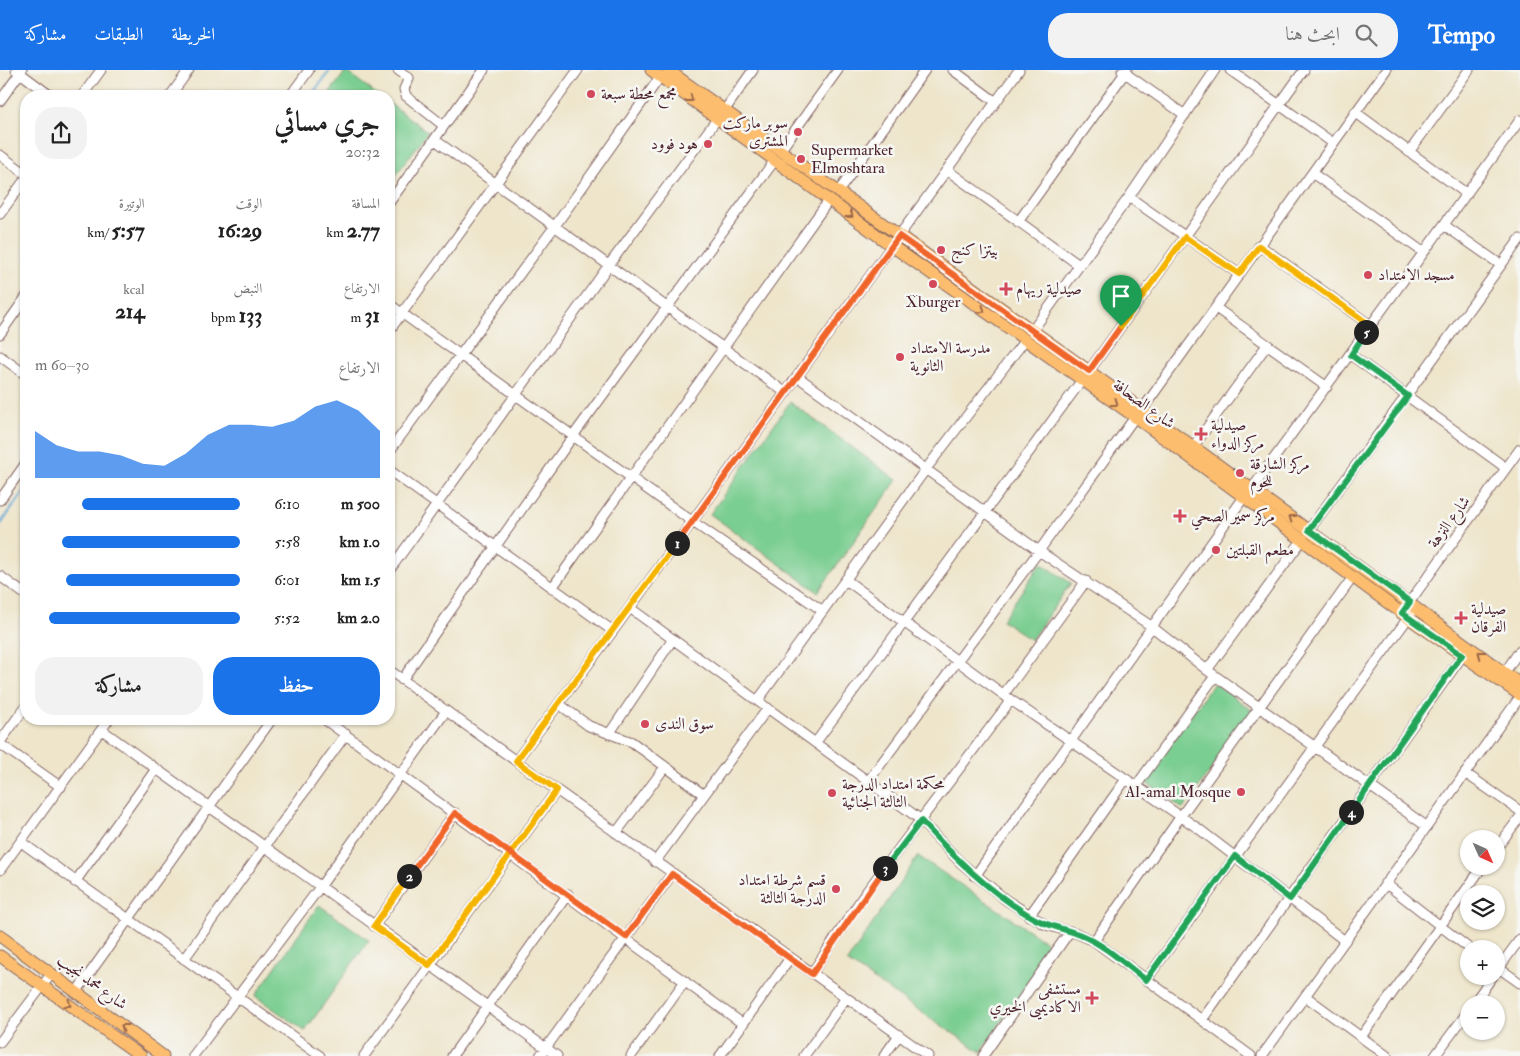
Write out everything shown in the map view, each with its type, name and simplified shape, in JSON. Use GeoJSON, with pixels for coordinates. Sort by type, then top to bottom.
{"type":"FeatureCollection","features":[{"type":"Feature","properties":{"kind":"main road","name":"شارع الصحافة"},"geometry":{"type":"LineString","coordinates":[[660,72],[834,196],[899,236],[1028,335]]}},
{"type":"Feature","properties":{"kind":"main road","name":"شارع الصحافة"},"geometry":{"type":"LineString","coordinates":[[834,196],[892,246],[1086,375],[1306,535],[1413,604],[1520,684]]}},
{"type":"Feature","properties":{"kind":"main road","name":"شارع الصحافة"},"geometry":{"type":"LineString","coordinates":[[1138,414],[1193,447],[1248,493]]}},
{"type":"Feature","properties":{"kind":"main road","name":"شارع الصحافة"},"geometry":{"type":"LineString","coordinates":[[1306,535],[1353,577],[1520,696]]}},
{"type":"Feature","properties":{"kind":"main road","name":"شارع محمد نجيب"},"geometry":{"type":"LineString","coordinates":[[0,936],[163,1056]]}},
{"type":"Feature","properties":{"kind":"main road","name":"شارع محمد نجيب"},"geometry":{"type":"LineString","coordinates":[[0,956],[141,1056]]}},
{"type":"Feature","properties":{"kind":"street"},"geometry":{"type":"LineString","coordinates":[[86,90],[101,70]]}},
{"type":"Feature","properties":{"kind":"street"},"geometry":{"type":"LineString","coordinates":[[174,90],[189,70]]}},
{"type":"Feature","properties":{"kind":"street"},"geometry":{"type":"LineString","coordinates":[[294,90],[309,70]]}},
{"type":"Feature","properties":{"kind":"street"},"geometry":{"type":"LineString","coordinates":[[398,70],[412,74],[404,89],[406,96],[444,126]]}},
{"type":"Feature","properties":{"kind":"street"},"geometry":{"type":"LineString","coordinates":[[395,195],[484,70]]}},
{"type":"Feature","properties":{"kind":"street"},"geometry":{"type":"LineString","coordinates":[[395,323],[578,70]]}},
{"type":"Feature","properties":{"kind":"street"},"geometry":{"type":"LineString","coordinates":[[395,562],[435,504],[753,70]]}},
{"type":"Feature","properties":{"kind":"street"},"geometry":{"type":"LineString","coordinates":[[402,680],[573,436],[838,70]]}},
{"type":"Feature","properties":{"kind":"street"},"geometry":{"type":"LineString","coordinates":[[552,588],[723,347],[925,70]]}},
{"type":"Feature","properties":{"kind":"street"},"geometry":{"type":"LineString","coordinates":[[953,70],[996,102]]}},
{"type":"Feature","properties":{"kind":"street"},"geometry":{"type":"LineString","coordinates":[[516,761],[693,522],[1019,70]]}},
{"type":"Feature","properties":{"kind":"street"},"geometry":{"type":"LineString","coordinates":[[758,700],[926,469],[1079,266],[1216,70]]}},
{"type":"Feature","properties":{"kind":"street"},"geometry":{"type":"LineString","coordinates":[[1230,70],[1333,143]]}},
{"type":"Feature","properties":{"kind":"street"},"geometry":{"type":"LineString","coordinates":[[816,742],[1086,375],[1304,70]]}},
{"type":"Feature","properties":{"kind":"street"},"geometry":{"type":"LineString","coordinates":[[869,780],[1040,551],[1386,70]]}},
{"type":"Feature","properties":{"kind":"street"},"geometry":{"type":"LineString","coordinates":[[1409,152],[1469,70]]}},
{"type":"Feature","properties":{"kind":"street"},"geometry":{"type":"LineString","coordinates":[[0,101],[20,71],[44,90]]}},
{"type":"Feature","properties":{"kind":"street"},"geometry":{"type":"LineString","coordinates":[[1018,222],[1125,71],[1185,115]]}},
{"type":"Feature","properties":{"kind":"street"},"geometry":{"type":"LineString","coordinates":[[395,444],[555,226],[660,72]]}},
{"type":"Feature","properties":{"kind":"street"},"geometry":{"type":"LineString","coordinates":[[1354,112],[1466,194]]}},
{"type":"Feature","properties":{"kind":"street"},"geometry":{"type":"LineString","coordinates":[[975,876],[1150,626],[1351,355],[1370,325],[1520,120]]}},
{"type":"Feature","properties":{"kind":"street"},"geometry":{"type":"LineString","coordinates":[[435,140],[786,392]]}},
{"type":"Feature","properties":{"kind":"street"},"geometry":{"type":"LineString","coordinates":[[0,155],[20,170]]}},
{"type":"Feature","properties":{"kind":"street"},"geometry":{"type":"LineString","coordinates":[[947,170],[1079,266]]}},
{"type":"Feature","properties":{"kind":"street"},"geometry":{"type":"LineString","coordinates":[[1312,173],[1423,252]]}},
{"type":"Feature","properties":{"kind":"street"},"geometry":{"type":"LineString","coordinates":[[0,214],[20,186]]}},
{"type":"Feature","properties":{"kind":"street"},"geometry":{"type":"LineString","coordinates":[[1129,197],[1239,274]]}},
{"type":"Feature","properties":{"kind":"street"},"geometry":{"type":"LineString","coordinates":[[1444,225],[1501,265]]}},
{"type":"Feature","properties":{"kind":"street"},"geometry":{"type":"LineString","coordinates":[[1206,670],[1408,396],[1520,238]]}},
{"type":"Feature","properties":{"kind":"street"},"geometry":{"type":"LineString","coordinates":[[1259,246],[1370,325]]}},
{"type":"Feature","properties":{"kind":"street"},"geometry":{"type":"LineString","coordinates":[[0,334],[20,306]]}},
{"type":"Feature","properties":{"kind":"street"},"geometry":{"type":"LineString","coordinates":[[395,308],[693,522],[823,611]]}},
{"type":"Feature","properties":{"kind":"street"},"geometry":{"type":"LineString","coordinates":[[1216,308],[1327,387]]}},
{"type":"Feature","properties":{"kind":"street"},"geometry":{"type":"LineString","coordinates":[[1193,447],[1267,345]]}},
{"type":"Feature","properties":{"kind":"street"},"geometry":{"type":"LineString","coordinates":[[1351,355],[1506,468]]}},
{"type":"Feature","properties":{"kind":"street"},"geometry":{"type":"LineString","coordinates":[[0,356],[20,371]]}},
{"type":"Feature","properties":{"kind":"street"},"geometry":{"type":"LineString","coordinates":[[798,376],[1040,551],[1150,626],[1206,670],[1426,826]]}},
{"type":"Feature","properties":{"kind":"street","name":"شارع النزهة"},"geometry":{"type":"LineString","coordinates":[[1146,980],[1314,746],[1520,449]]}},
{"type":"Feature","properties":{"kind":"street"},"geometry":{"type":"LineString","coordinates":[[0,500],[20,472]]}},
{"type":"Feature","properties":{"kind":"street"},"geometry":{"type":"LineString","coordinates":[[395,474],[613,631]]}},
{"type":"Feature","properties":{"kind":"street"},"geometry":{"type":"LineString","coordinates":[[0,576],[20,591]]}},
{"type":"Feature","properties":{"kind":"street"},"geometry":{"type":"LineString","coordinates":[[1094,941],[1181,816],[1353,577]]}},
{"type":"Feature","properties":{"kind":"street"},"geometry":{"type":"LineString","coordinates":[[846,580],[1007,697],[1181,816],[1345,941]]}},
{"type":"Feature","properties":{"kind":"street"},"geometry":{"type":"LineString","coordinates":[[812,974],[864,895],[921,821],[1086,581]]}},
{"type":"Feature","properties":{"kind":"street"},"geometry":{"type":"LineString","coordinates":[[630,608],[869,780],[921,821],[975,876],[1029,916],[1046,925],[1070,931],[1094,941],[1252,1056]]}},
{"type":"Feature","properties":{"kind":"street"},"geometry":{"type":"LineString","coordinates":[[610,734],[673,639]]}},
{"type":"Feature","properties":{"kind":"street"},"geometry":{"type":"LineString","coordinates":[[1505,672],[1520,650]]}},
{"type":"Feature","properties":{"kind":"street"},"geometry":{"type":"LineString","coordinates":[[1202,1020],[1462,655]]}},
{"type":"Feature","properties":{"kind":"street"},"geometry":{"type":"LineString","coordinates":[[395,675],[928,1056]]}},
{"type":"Feature","properties":{"kind":"street"},"geometry":{"type":"LineString","coordinates":[[1136,786],[1215,676]]}},
{"type":"Feature","properties":{"kind":"street"},"geometry":{"type":"LineString","coordinates":[[1262,1056],[1520,696]]}},
{"type":"Feature","properties":{"kind":"street"},"geometry":{"type":"LineString","coordinates":[[559,704],[589,726],[632,742],[704,795]]}},
{"type":"Feature","properties":{"kind":"street"},"geometry":{"type":"LineString","coordinates":[[655,862],[768,708]]}},
{"type":"Feature","properties":{"kind":"street"},"geometry":{"type":"LineString","coordinates":[[193,1056],[320,887],[446,711]]}},
{"type":"Feature","properties":{"kind":"street"},"geometry":{"type":"LineString","coordinates":[[20,715],[0,743],[60,787]]}},
{"type":"Feature","properties":{"kind":"street"},"geometry":{"type":"LineString","coordinates":[[0,870],[106,725]]}},
{"type":"Feature","properties":{"kind":"street"},"geometry":{"type":"LineString","coordinates":[[77,991],[268,725]]}},
{"type":"Feature","properties":{"kind":"street"},"geometry":{"type":"LineString","coordinates":[[333,725],[568,894],[743,1024]]}},
{"type":"Feature","properties":{"kind":"street"},"geometry":{"type":"LineString","coordinates":[[102,730],[557,1056]]}},
{"type":"Feature","properties":{"kind":"street"},"geometry":{"type":"LineString","coordinates":[[184,959],[346,734]]}},
{"type":"Feature","properties":{"kind":"street"},"geometry":{"type":"LineString","coordinates":[[616,833],[665,767]]}},
{"type":"Feature","properties":{"kind":"street"},"geometry":{"type":"LineString","coordinates":[[75,882],[156,768]]}},
{"type":"Feature","properties":{"kind":"street"},"geometry":{"type":"LineString","coordinates":[[1465,773],[1520,811]]}},
{"type":"Feature","properties":{"kind":"street"},"geometry":{"type":"LineString","coordinates":[[1029,916],[1126,779]]}},
{"type":"Feature","properties":{"kind":"street"},"geometry":{"type":"LineString","coordinates":[[364,1056],[557,790]]}},
{"type":"Feature","properties":{"kind":"street"},"geometry":{"type":"LineString","coordinates":[[374,926],[455,813]]}},
{"type":"Feature","properties":{"kind":"street"},"geometry":{"type":"LineString","coordinates":[[1505,837],[1520,816]]}},
{"type":"Feature","properties":{"kind":"street"},"geometry":{"type":"LineString","coordinates":[[21,842],[320,1056]]}},
{"type":"Feature","properties":{"kind":"street"},"geometry":{"type":"LineString","coordinates":[[540,1056],[672,874]]}},
{"type":"Feature","properties":{"kind":"street"},"geometry":{"type":"LineString","coordinates":[[1361,1037],[1476,875]]}},
{"type":"Feature","properties":{"kind":"street"},"geometry":{"type":"LineString","coordinates":[[1386,883],[1460,940]]}},
{"type":"Feature","properties":{"kind":"street"},"geometry":{"type":"LineString","coordinates":[[452,1056],[568,894]]}},
{"type":"Feature","properties":{"kind":"street"},"geometry":{"type":"LineString","coordinates":[[983,1056],[1070,931]]}},
{"type":"Feature","properties":{"kind":"street"},"geometry":{"type":"LineString","coordinates":[[1505,959],[1520,940]]}},
{"type":"Feature","properties":{"kind":"street"},"geometry":{"type":"LineString","coordinates":[[720,1056],[790,958]]}},
{"type":"Feature","properties":{"kind":"street"},"geometry":{"type":"LineString","coordinates":[[0,1042],[52,973]]}},
{"type":"Feature","properties":{"kind":"street"},"geometry":{"type":"LineString","coordinates":[[1505,974],[1520,983]]}},
{"type":"Feature","properties":{"kind":"street"},"geometry":{"type":"LineString","coordinates":[[631,1056],[685,981]]}},
{"type":"Feature","properties":{"kind":"street"},"geometry":{"type":"LineString","coordinates":[[1305,996],[1387,1056]]}},
{"type":"Feature","properties":{"kind":"street"},"geometry":{"type":"LineString","coordinates":[[804,1056],[846,998]]}},
{"type":"Feature","properties":{"kind":"street"},"geometry":{"type":"LineString","coordinates":[[1436,1056],[1460,1023]]}},
{"type":"Feature","properties":{"kind":"street"},"geometry":{"type":"LineString","coordinates":[[884,1056],[899,1035]]}},
{"type":"Feature","properties":{"kind":"green space"},"geometry":{"type":"Polygon","coordinates":[[[346,71],[371,90],[332,90],[346,71]]]}},
{"type":"Feature","properties":{"kind":"green space"},"geometry":{"type":"Polygon","coordinates":[[[395,107],[428,132],[395,176],[395,107]]]}},
{"type":"Feature","properties":{"kind":"green space"},"geometry":{"type":"Polygon","coordinates":[[[790,402],[897,480],[818,592],[710,514],[790,402]]]}},
{"type":"Feature","properties":{"kind":"green space"},"geometry":{"type":"Polygon","coordinates":[[[1041,563],[1071,583],[1031,640],[1002,620],[1041,563]]]}},
{"type":"Feature","properties":{"kind":"green space"},"geometry":{"type":"Polygon","coordinates":[[[1214,683],[1253,711],[1183,809],[1144,781],[1214,683]]]}},
{"type":"Feature","properties":{"kind":"green space"},"geometry":{"type":"Polygon","coordinates":[[[918,856],[1052,946],[981,1052],[847,962],[918,856]]]}},
{"type":"Feature","properties":{"kind":"green space"},"geometry":{"type":"Polygon","coordinates":[[[319,905],[369,940],[305,1031],[255,996],[319,905]]]}},
{"type":"Feature","properties":{"kind":"waterway"},"geometry":{"type":"LineString","coordinates":[[315,90],[330,70]]}},
{"type":"Feature","properties":{"kind":"waterway"},"geometry":{"type":"LineString","coordinates":[[0,525],[20,497]]}},
{"type":"Feature","properties":{"kind":"place","name":"مجمع محطة سبعة"},"geometry":{"type":"Point","coordinates":[591,94]}},
{"type":"Feature","properties":{"kind":"place","name":"سوبر ماركت المشترى"},"geometry":{"type":"Point","coordinates":[798,132]}},
{"type":"Feature","properties":{"kind":"place","name":"هود فوود"},"geometry":{"type":"Point","coordinates":[708,144]}},
{"type":"Feature","properties":{"kind":"place","name":"Supermarket Elmoshtara"},"geometry":{"type":"Point","coordinates":[801,159]}},
{"type":"Feature","properties":{"kind":"place","name":"بيتزا كنج"},"geometry":{"type":"Point","coordinates":[941,250]}},
{"type":"Feature","properties":{"kind":"place","name":"مسجد الامتداد"},"geometry":{"type":"Point","coordinates":[1368,275]}},
{"type":"Feature","properties":{"kind":"place","name":"Xburger"},"geometry":{"type":"Point","coordinates":[933,284]}},
{"type":"Feature","properties":{"kind":"place","name":"صيدلية ريهام"},"geometry":{"type":"Point","coordinates":[1006,289]}},
{"type":"Feature","properties":{"kind":"place","name":"مدرسة الامتداد الثانوية"},"geometry":{"type":"Point","coordinates":[900,357]}},
{"type":"Feature","properties":{"kind":"place","name":"صيدلية مركز الدواء"},"geometry":{"type":"Point","coordinates":[1201,434]}},
{"type":"Feature","properties":{"kind":"place","name":"مركز الشارقة للحوم"},"geometry":{"type":"Point","coordinates":[1240,473]}},
{"type":"Feature","properties":{"kind":"place","name":"مركز سمير الصحي"},"geometry":{"type":"Point","coordinates":[1180,516]}},
{"type":"Feature","properties":{"kind":"place","name":"مطعم القبلتين"},"geometry":{"type":"Point","coordinates":[1216,550]}},
{"type":"Feature","properties":{"kind":"place","name":"صيدلية الفرقان"},"geometry":{"type":"Point","coordinates":[1461,618]}},
{"type":"Feature","properties":{"kind":"place","name":"سوق الندى"},"geometry":{"type":"Point","coordinates":[645,724]}},
{"type":"Feature","properties":{"kind":"place","name":"Al-amal Mosque"},"geometry":{"type":"Point","coordinates":[1241,792]}},
{"type":"Feature","properties":{"kind":"place","name":"محكمة امتداد الدرجة الثالثة الجنائية"},"geometry":{"type":"Point","coordinates":[832,793]}},
{"type":"Feature","properties":{"kind":"place","name":"قسم شرطة امتداد الدرجة الثالثة"},"geometry":{"type":"Point","coordinates":[836,889]}},
{"type":"Feature","properties":{"kind":"place","name":"مستشفى الاكاديميى الخيري"},"geometry":{"type":"Point","coordinates":[1092,998]}},
{"type":"Feature","properties":{"kind":"route"},"geometry":{"type":"LineString","coordinates":[[1121,326],[1089,371],[899,236],[613,631],[516,761],[557,790],[510,853],[429,965],[374,926],[455,813],[510,853],[568,894],[626,937],[672,874],[812,974],[864,895],[921,821],[961,863],[1006,900],[1046,925],[1070,931],[1094,941],[1146,980],[1235,856],[1290,899],[1462,655],[1402,613],[1410,602],[1309,530],[1408,396],[1351,355],[1370,325],[1259,246],[1239,274],[1185,237],[1121,326]]}}]}
